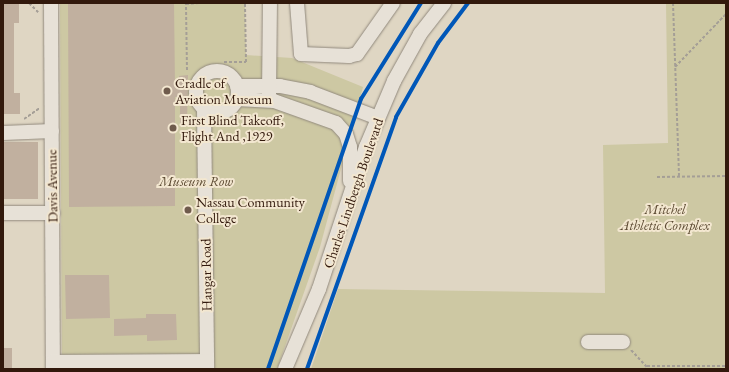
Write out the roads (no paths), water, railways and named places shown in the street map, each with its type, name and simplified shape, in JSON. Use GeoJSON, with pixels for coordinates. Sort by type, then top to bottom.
{"type":"FeatureCollection","features":[{"type":"Feature","properties":{"kind":"street","name":"Davis Avenue"},"geometry":{"type":"LineString","coordinates":[[51,3],[53,365]]}},
{"type":"Feature","properties":{"kind":"street"},"geometry":{"type":"LineString","coordinates":[[269,100],[270,3]]}},
{"type":"Feature","properties":{"kind":"street"},"geometry":{"type":"LineString","coordinates":[[297,3],[301,54],[349,56],[357,54],[393,3]]}},
{"type":"Feature","properties":{"kind":"street","name":"Charles Lindbergh Boulevard"},"geometry":{"type":"LineString","coordinates":[[285,369],[319,289],[350,192],[378,118],[420,34],[444,3]]}},
{"type":"Feature","properties":{"kind":"street"},"geometry":{"type":"LineString","coordinates":[[350,192],[350,147],[346,134],[336,123],[309,110],[237,93],[224,72],[205,75],[196,92],[204,108],[220,113],[237,93],[269,86],[310,92],[378,118]]}},
{"type":"Feature","properties":{"kind":"street","name":"Hangar Road"},"geometry":{"type":"LineString","coordinates":[[204,108],[207,365]]}},
{"type":"Feature","properties":{"kind":"street"},"geometry":{"type":"LineString","coordinates":[[3,133],[52,131]]}},
{"type":"Feature","properties":{"kind":"street"},"geometry":{"type":"LineString","coordinates":[[3,213],[53,213]]}},
{"type":"Feature","properties":{"kind":"street"},"geometry":{"type":"LineString","coordinates":[[588,342],[623,342]]}},
{"type":"Feature","properties":{"kind":"street"},"geometry":{"type":"LineString","coordinates":[[53,365],[207,365]]}},
{"type":"Feature","properties":{"kind":"place","name":"Cradle of Aviation Museum"},"geometry":{"type":"Point","coordinates":[167,91]}},
{"type":"Feature","properties":{"kind":"place","name":"First Blind Takeoff, Flight And ,1929"},"geometry":{"type":"Point","coordinates":[173,128]}},
{"type":"Feature","properties":{"kind":"place","name":"Nassau Community College"},"geometry":{"type":"Point","coordinates":[188,210]}},
{"type":"Feature","properties":{"kind":"park label","name":"Museum Row"},"geometry":{"type":"Point","coordinates":[196,181]}},
{"type":"Feature","properties":{"kind":"park label","name":"Mitchel Athletic Complex"},"geometry":{"type":"Point","coordinates":[665,218]}}]}
